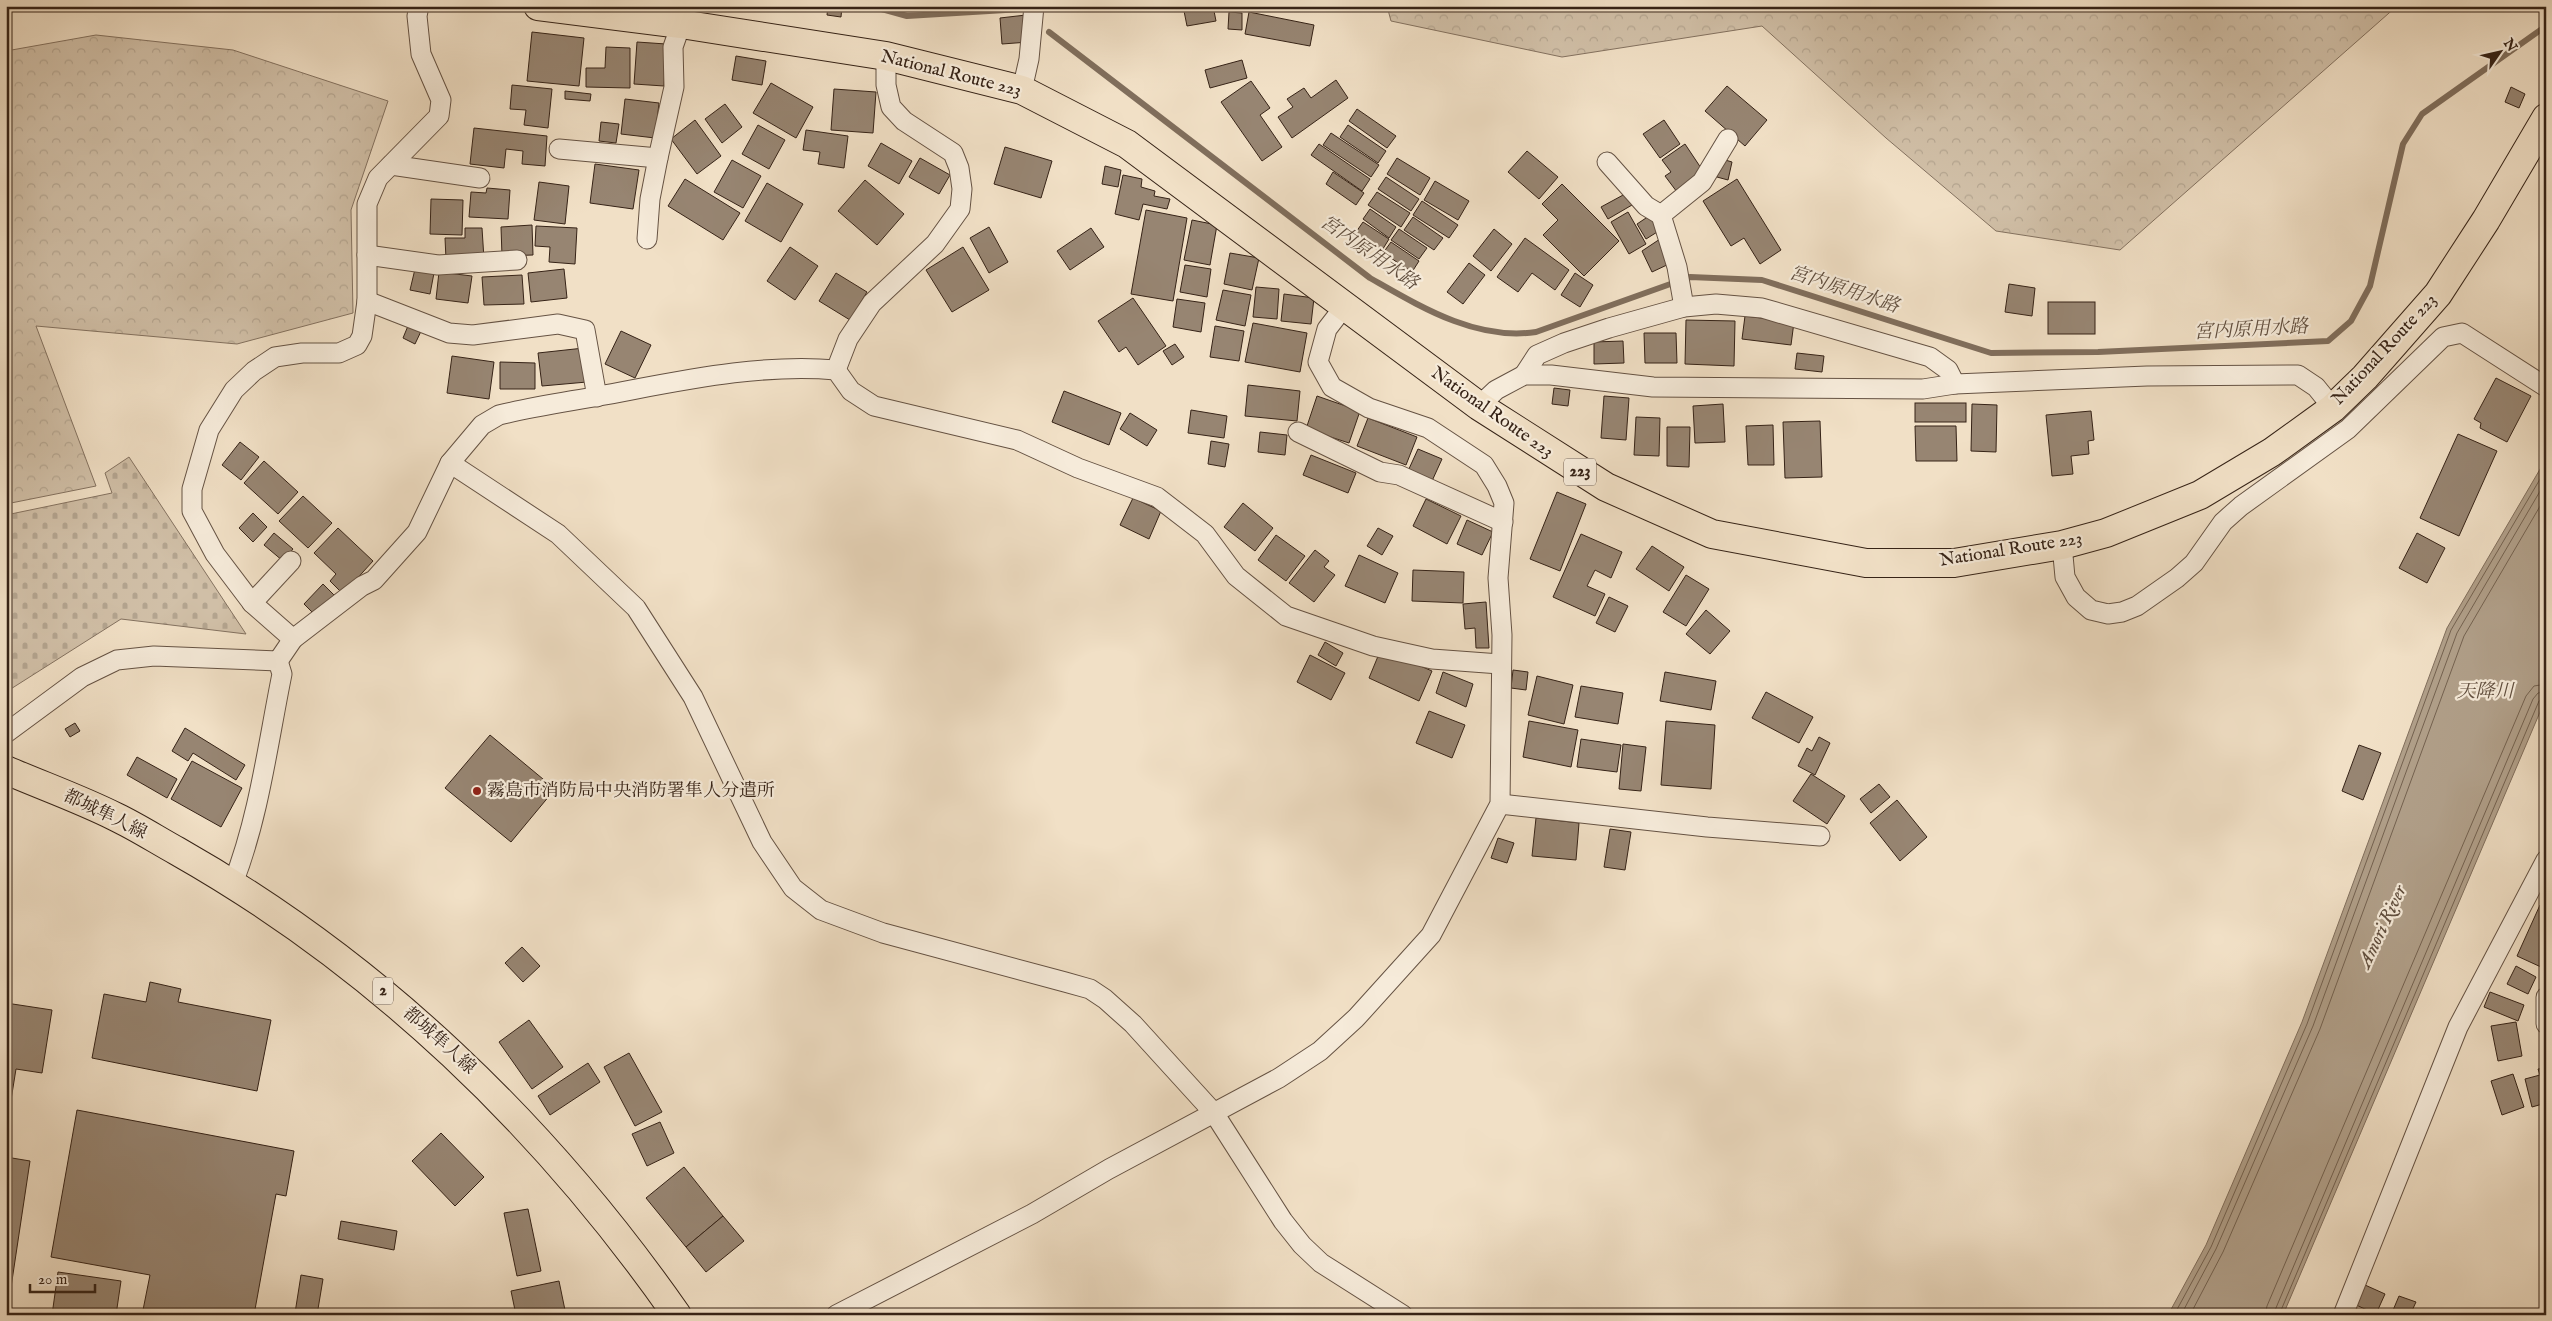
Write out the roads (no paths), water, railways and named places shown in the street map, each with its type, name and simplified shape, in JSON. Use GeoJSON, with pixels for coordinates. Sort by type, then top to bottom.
{"type":"FeatureCollection","features":[{"type":"Feature","properties":{"kind":"main road","name":"National Route 223"},"geometry":{"type":"LineString","coordinates":[[538,6],[681,24],[886,56],[1022,90],[1127,144],[1242,227],[1344,307],[1479,406],[1606,487],[1712,534],[1866,563],[1954,563],[2062,546],[2106,534],[2149,518],[2200,495],[2272,452],[2333,408],[2372,370],[2438,294],[2481,228],[2546,118]]}},
{"type":"Feature","properties":{"kind":"main road","name":"都城隼人線"},"geometry":{"type":"LineString","coordinates":[[6,770],[116,817],[233,883],[304,930],[386,994],[477,1076],[566,1174],[648,1274],[677,1315]]}},
{"type":"Feature","properties":{"kind":"street"},"geometry":{"type":"LineString","coordinates":[[293,639],[252,603],[215,554],[192,511],[192,489],[209,430],[234,390],[254,371],[275,357],[302,353],[340,353],[357,345],[362,336],[367,301],[367,204],[378,178],[439,116],[441,100],[421,54],[417,16],[419,6]]}},
{"type":"Feature","properties":{"kind":"street"},"geometry":{"type":"LineString","coordinates":[[1022,90],[1029,59],[1034,6]]}},
{"type":"Feature","properties":{"kind":"street"},"geometry":{"type":"LineString","coordinates":[[647,239],[650,199],[674,87],[673,48],[681,24]]}},
{"type":"Feature","properties":{"kind":"street"},"geometry":{"type":"LineString","coordinates":[[836,370],[848,339],[872,303],[935,244],[960,209],[962,189],[959,168],[953,153],[904,121],[892,107],[886,85],[886,56]]}},
{"type":"Feature","properties":{"kind":"street"},"geometry":{"type":"LineString","coordinates":[[1661,214],[1702,182],[1728,139]]}},
{"type":"Feature","properties":{"kind":"street"},"geometry":{"type":"LineString","coordinates":[[559,148],[658,158]]}},
{"type":"Feature","properties":{"kind":"street"},"geometry":{"type":"LineString","coordinates":[[1607,162],[1646,206],[1661,214],[1677,267],[1684,302]]}},
{"type":"Feature","properties":{"kind":"street"},"geometry":{"type":"LineString","coordinates":[[391,165],[480,178]]}},
{"type":"Feature","properties":{"kind":"street"},"geometry":{"type":"LineString","coordinates":[[368,255],[438,265],[517,260]]}},
{"type":"Feature","properties":{"kind":"street"},"geometry":{"type":"LineString","coordinates":[[367,301],[449,333],[473,335],[558,324],[585,330],[597,397]]}},
{"type":"Feature","properties":{"kind":"street"},"geometry":{"type":"LineString","coordinates":[[1524,375],[1537,355],[1684,302],[1762,308],[1930,357],[1948,370],[1955,384]]}},
{"type":"Feature","properties":{"kind":"street"},"geometry":{"type":"LineString","coordinates":[[836,1315],[1032,1214],[1109,1169],[1279,1078],[1320,1051],[1378,995],[1431,934],[1500,804],[1500,664],[1502,636],[1498,578],[1504,503],[1497,486],[1484,465],[1428,428],[1369,408],[1332,387],[1318,362],[1327,329],[1344,307]]}},
{"type":"Feature","properties":{"kind":"street"},"geometry":{"type":"LineString","coordinates":[[2062,546],[2066,576],[2076,597],[2090,610],[2108,614],[2122,612],[2137,606],[2177,578],[2194,563],[2223,522],[2241,506],[2348,429],[2443,337],[2462,333],[2546,387]]}},
{"type":"Feature","properties":{"kind":"street"},"geometry":{"type":"LineString","coordinates":[[278,661],[293,639],[362,586],[374,580],[417,532],[450,463],[482,425],[498,414],[646,387],[774,369],[803,367],[836,370],[851,391],[874,406],[1017,440],[1078,468],[1157,497],[1205,534],[1236,576],[1286,616],[1373,646],[1432,659],[1500,664]]}},
{"type":"Feature","properties":{"kind":"street"},"geometry":{"type":"LineString","coordinates":[[1479,406],[1496,390],[1524,375],[1551,375],[1653,387],[1923,389],[1955,384],[2147,376],[2298,375],[2316,387],[2333,408]]}},
{"type":"Feature","properties":{"kind":"street"},"geometry":{"type":"LineString","coordinates":[[1298,432],[1380,472],[1399,475],[1503,522]]}},
{"type":"Feature","properties":{"kind":"street"},"geometry":{"type":"LineString","coordinates":[[450,463],[558,534],[636,608],[693,697],[762,842],[793,888],[821,910],[883,933],[1090,989],[1105,999],[1134,1024],[1214,1113],[1283,1221],[1302,1245],[1322,1263],[1402,1315]]}},
{"type":"Feature","properties":{"kind":"street"},"geometry":{"type":"LineString","coordinates":[[252,603],[291,561]]}},
{"type":"Feature","properties":{"kind":"street"},"geometry":{"type":"LineString","coordinates":[[6,733],[82,676],[117,660],[154,656],[278,661]]}},
{"type":"Feature","properties":{"kind":"street"},"geometry":{"type":"LineString","coordinates":[[233,883],[244,857],[261,779],[282,674],[278,661]]}},
{"type":"Feature","properties":{"kind":"street"},"geometry":{"type":"LineString","coordinates":[[1500,804],[1706,827],[1820,836]]}},
{"type":"Feature","properties":{"kind":"street"},"geometry":{"type":"LineString","coordinates":[[2343,1315],[2458,1027],[2546,860]]}},
{"type":"Feature","properties":{"kind":"street"},"geometry":{"type":"LineString","coordinates":[[2546,997],[2546,1024]]}},
{"type":"Feature","properties":{"kind":"water","name":"天降川"},"geometry":{"type":"Polygon","coordinates":[[[2546,459],[2546,698],[2283,1315],[2168,1315],[2206,1245],[2302,1022],[2447,628],[2546,459]]]}},
{"type":"Feature","properties":{"kind":"waterway","name":"宮内原用水路"},"geometry":{"type":"LineString","coordinates":[[871,6],[907,16],[1022,9]]}},
{"type":"Feature","properties":{"kind":"waterway","name":"宮内原用水路"},"geometry":{"type":"LineString","coordinates":[[1049,32],[1370,278],[1429,310],[1471,327],[1514,333],[1536,332],[1690,277],[1762,280],[1991,353],[2098,352],[2328,341],[2351,321],[2370,286],[2403,144],[2422,114],[2546,26]]}},
{"type":"Feature","properties":{"kind":"place","name":"霧島市消防局中央消防署隼人分遣所"},"geometry":{"type":"Point","coordinates":[477,791]}},
{"type":"Feature","properties":{"kind":"water label","name":"Amori River"},"geometry":{"type":"Point","coordinates":[2383,927]}}]}
